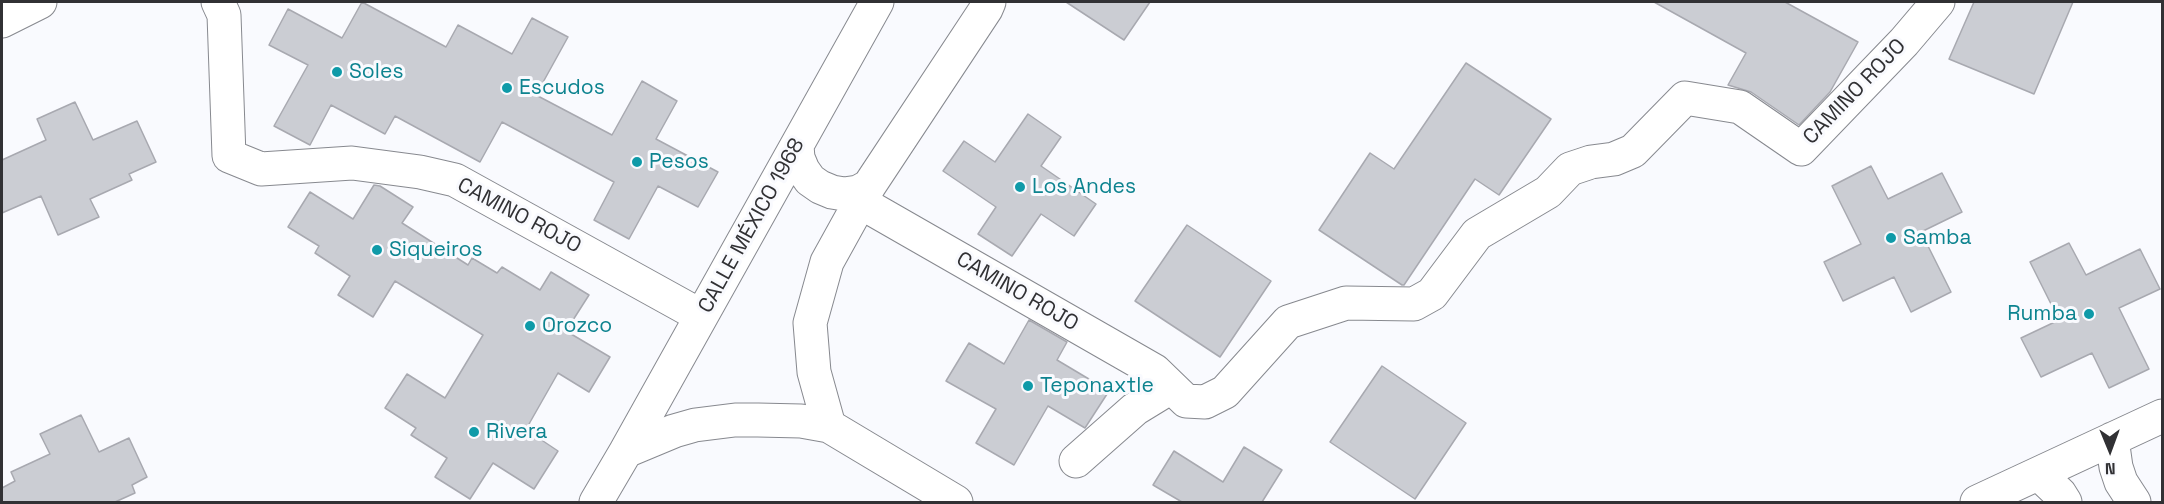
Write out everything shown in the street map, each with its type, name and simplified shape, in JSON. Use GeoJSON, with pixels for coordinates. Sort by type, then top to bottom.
{"type":"FeatureCollection","features":[{"type":"Feature","properties":{"kind":"street"},"geometry":{"type":"LineString","coordinates":[[2,21],[40,2]]}},
{"type":"Feature","properties":{"kind":"street","name":"CAMINO ROJO"},"geometry":{"type":"LineString","coordinates":[[218,2],[224,15],[229,156],[261,169],[352,163],[420,172],[455,180],[701,316]]}},
{"type":"Feature","properties":{"kind":"street","name":"CALLE MÉXICO 1968"},"geometry":{"type":"LineString","coordinates":[[596,502],[877,2]]}},
{"type":"Feature","properties":{"kind":"street"},"geometry":{"type":"LineString","coordinates":[[829,426],[814,372],[810,322],[828,262],[865,194],[989,2]]}},
{"type":"Feature","properties":{"kind":"street","name":"CAMINO ROJO"},"geometry":{"type":"LineString","coordinates":[[865,194],[1155,371],[1185,401],[1206,402],[1225,392],[1288,322],[1346,303],[1414,304],[1432,294],[1477,234],[1548,192],[1570,169],[1591,162],[1614,159],[1633,152],[1685,98],[1740,107],[1801,148],[1904,42],[1938,2]]}},
{"type":"Feature","properties":{"kind":"street"},"geometry":{"type":"LineString","coordinates":[[797,146],[798,158],[810,180],[832,192],[865,194]]}},
{"type":"Feature","properties":{"kind":"street"},"geometry":{"type":"LineString","coordinates":[[1076,460],[1135,409],[1171,387]]}},
{"type":"Feature","properties":{"kind":"street"},"geometry":{"type":"LineString","coordinates":[[1977,502],[2163,416]]}},
{"type":"Feature","properties":{"kind":"street"},"geometry":{"type":"LineString","coordinates":[[626,451],[674,431],[714,422],[779,420],[829,426],[956,502]]}},
{"type":"Feature","properties":{"kind":"street"},"geometry":{"type":"LineString","coordinates":[[2112,439],[2116,467],[2121,482],[2134,502]]}},
{"type":"Feature","properties":{"kind":"street"},"geometry":{"type":"LineString","coordinates":[[2039,474],[2065,502]]}},
{"type":"Feature","properties":{"kind":"building"},"geometry":{"type":"Polygon","coordinates":[[[362,2],[446,47],[458,25],[512,54],[532,18],[568,37],[536,95],[612,135],[642,81],[677,101],[656,139],[718,172],[698,207],[658,186],[629,239],[594,220],[614,182],[502,122],[480,162],[395,116],[385,134],[331,105],[310,145],[274,126],[308,65],[269,45],[288,9],[342,38],[362,2]]]}},
{"type":"Feature","properties":{"kind":"building"},"geometry":{"type":"Polygon","coordinates":[[[1066,2],[1150,2],[1124,40],[1066,2]]]}},
{"type":"Feature","properties":{"kind":"building"},"geometry":{"type":"Polygon","coordinates":[[[1654,2],[1785,2],[1858,42],[1830,92],[1799,125],[1751,92],[1728,85],[1746,53],[1654,2]]]}},
{"type":"Feature","properties":{"kind":"building"},"geometry":{"type":"Polygon","coordinates":[[[1974,2],[2073,2],[2034,94],[1949,59],[1974,2]]]}},
{"type":"Feature","properties":{"kind":"building"},"geometry":{"type":"Polygon","coordinates":[[[1466,63],[1551,119],[1499,195],[1475,179],[1402,285],[1319,230],[1370,153],[1394,169],[1466,63]]]}},
{"type":"Feature","properties":{"kind":"building"},"geometry":{"type":"Polygon","coordinates":[[[75,102],[93,140],[137,121],[156,162],[129,174],[132,180],[90,199],[99,217],[58,235],[41,196],[2,213],[2,160],[46,140],[37,119],[75,102]]]}},
{"type":"Feature","properties":{"kind":"building","name":"Los Andes"},"geometry":{"type":"Polygon","coordinates":[[[1028,114],[1061,137],[1041,166],[1096,204],[1074,236],[1041,214],[1012,256],[978,234],[996,207],[943,171],[964,141],[995,162],[1028,114]]]}},
{"type":"Feature","properties":{"kind":"building","name":"Samba"},"geometry":{"type":"Polygon","coordinates":[[[1871,166],[1888,199],[1942,173],[1962,212],[1921,232],[1951,292],[1911,312],[1894,277],[1843,301],[1824,262],[1861,244],[1832,186],[1871,166]]]}},
{"type":"Feature","properties":{"kind":"building"},"geometry":{"type":"Polygon","coordinates":[[[374,185],[380,186],[413,207],[402,223],[468,265],[472,258],[497,273],[502,267],[540,290],[551,272],[589,295],[566,331],[610,357],[589,392],[558,373],[529,424],[537,429],[534,435],[558,451],[534,489],[493,463],[470,499],[435,477],[447,458],[411,435],[416,428],[385,408],[407,374],[445,398],[483,335],[395,281],[373,317],[338,295],[350,276],[315,253],[319,246],[288,227],[310,192],[353,219],[374,185]]]}},
{"type":"Feature","properties":{"kind":"building"},"geometry":{"type":"Polygon","coordinates":[[[1187,225],[1271,281],[1220,357],[1135,301],[1187,225]]]}},
{"type":"Feature","properties":{"kind":"building","name":"Rumba"},"geometry":{"type":"Polygon","coordinates":[[[2069,243],[2086,275],[2140,249],[2160,289],[2119,308],[2149,369],[2109,388],[2092,353],[2041,377],[2021,338],[2059,320],[2030,262],[2069,243]]]}},
{"type":"Feature","properties":{"kind":"building","name":"Teponaxtle"},"geometry":{"type":"Polygon","coordinates":[[[1029,320],[1067,342],[1057,360],[1109,391],[1085,428],[1048,406],[1014,465],[976,443],[996,409],[946,381],[969,343],[1004,364],[1029,320]]]}},
{"type":"Feature","properties":{"kind":"building"},"geometry":{"type":"Polygon","coordinates":[[[1382,366],[1466,423],[1415,499],[1330,442],[1382,366]]]}},
{"type":"Feature","properties":{"kind":"building"},"geometry":{"type":"Polygon","coordinates":[[[81,415],[99,452],[129,438],[147,477],[132,485],[135,493],[115,502],[2,502],[2,488],[15,481],[11,472],[50,454],[40,434],[81,415]]]}},
{"type":"Feature","properties":{"kind":"building"},"geometry":{"type":"Polygon","coordinates":[[[1244,447],[1282,470],[1262,502],[1182,502],[1153,485],[1174,451],[1223,482],[1244,447]]]}},
{"type":"Feature","properties":{"kind":"place","name":"Soles"},"geometry":{"type":"Point","coordinates":[337,72]}},
{"type":"Feature","properties":{"kind":"place","name":"Escudos"},"geometry":{"type":"Point","coordinates":[507,88]}},
{"type":"Feature","properties":{"kind":"place","name":"Pesos"},"geometry":{"type":"Point","coordinates":[637,162]}},
{"type":"Feature","properties":{"kind":"place","name":"Los Andes"},"geometry":{"type":"Point","coordinates":[1020,187]}},
{"type":"Feature","properties":{"kind":"place","name":"Samba"},"geometry":{"type":"Point","coordinates":[1891,238]}},
{"type":"Feature","properties":{"kind":"place","name":"Siqueiros"},"geometry":{"type":"Point","coordinates":[377,250]}},
{"type":"Feature","properties":{"kind":"place","name":"Rumba"},"geometry":{"type":"Point","coordinates":[2089,314]}},
{"type":"Feature","properties":{"kind":"place","name":"Orozco"},"geometry":{"type":"Point","coordinates":[530,326]}},
{"type":"Feature","properties":{"kind":"place","name":"Teponaxtle"},"geometry":{"type":"Point","coordinates":[1028,386]}},
{"type":"Feature","properties":{"kind":"place","name":"Rivera"},"geometry":{"type":"Point","coordinates":[474,432]}}]}
